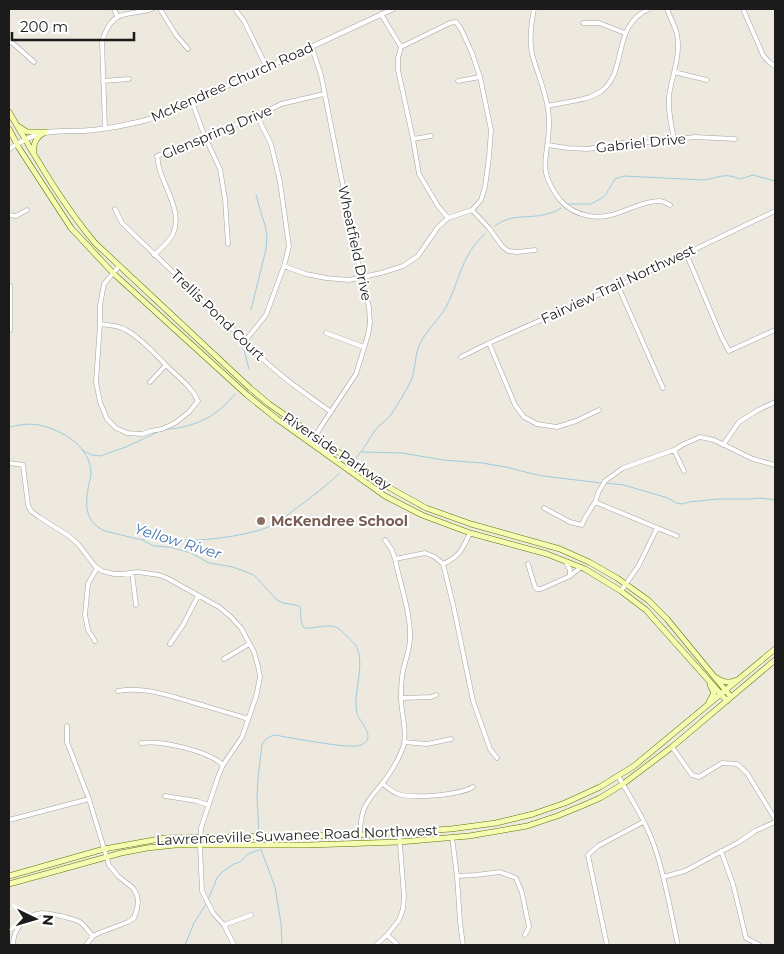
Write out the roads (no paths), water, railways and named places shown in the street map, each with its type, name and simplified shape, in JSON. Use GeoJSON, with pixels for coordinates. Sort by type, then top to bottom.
{"type":"FeatureCollection","features":[{"type":"Feature","properties":{"kind":"main road","name":"Riverside Parkway"},"geometry":{"type":"LineString","coordinates":[[9,112],[60,197],[95,243],[269,404],[390,488],[426,508],[471,524],[560,549],[589,562],[626,584],[648,600],[667,619],[714,677],[729,699]]}},
{"type":"Feature","properties":{"kind":"main road"},"geometry":{"type":"LineString","coordinates":[[16,124],[27,132],[45,132]]}},
{"type":"Feature","properties":{"kind":"main road","name":"Riverside Parkway"},"geometry":{"type":"LineString","coordinates":[[9,129],[70,228],[113,273],[247,395],[277,419],[385,496],[422,515],[470,533],[566,561],[581,567],[622,591],[646,610],[708,680],[724,693]]}},
{"type":"Feature","properties":{"kind":"main road"},"geometry":{"type":"LineString","coordinates":[[34,154],[35,140],[45,132]]}},
{"type":"Feature","properties":{"kind":"main road","name":"Lawrenceville Suwanee Road Northwest"},"geometry":{"type":"LineString","coordinates":[[9,876],[104,849],[165,838],[360,835],[450,829],[496,823],[533,814],[565,803],[600,787],[634,766],[775,650]]}},
{"type":"Feature","properties":{"kind":"main road","name":"Lawrenceville Suwanee Road Northwest"},"geometry":{"type":"LineString","coordinates":[[9,884],[106,857],[147,848],[175,845],[400,842],[469,836],[527,826],[584,805],[623,784],[672,747],[775,660]]}},
{"type":"Feature","properties":{"kind":"main road"},"geometry":{"type":"LineString","coordinates":[[714,677],[722,682],[729,683],[742,678]]}},
{"type":"Feature","properties":{"kind":"main road"},"geometry":{"type":"LineString","coordinates":[[703,710],[714,694],[708,680]]}},
{"type":"Feature","properties":{"kind":"street"},"geometry":{"type":"LineString","coordinates":[[114,9],[117,16]]}},
{"type":"Feature","properties":{"kind":"street"},"geometry":{"type":"LineString","coordinates":[[106,128],[102,41],[106,28],[117,16],[152,9]]}},
{"type":"Feature","properties":{"kind":"street"},"geometry":{"type":"LineString","coordinates":[[160,9],[176,35],[188,49]]}},
{"type":"Feature","properties":{"kind":"street"},"geometry":{"type":"LineString","coordinates":[[235,9],[244,21],[267,68]]}},
{"type":"Feature","properties":{"kind":"street","name":"McKendree Church Road"},"geometry":{"type":"LineString","coordinates":[[9,149],[25,139],[45,132],[106,128],[143,121],[168,112],[394,9]]}},
{"type":"Feature","properties":{"kind":"street"},"geometry":{"type":"LineString","coordinates":[[534,9],[530,31],[532,54],[548,106],[548,145],[545,164],[546,175],[552,190],[563,203],[575,212],[588,216],[611,216],[630,208],[661,201],[670,205]]}},
{"type":"Feature","properties":{"kind":"street"},"geometry":{"type":"LineString","coordinates":[[548,106],[587,98],[599,93],[606,87],[613,78],[625,33],[630,24],[641,13],[649,9]]}},
{"type":"Feature","properties":{"kind":"street"},"geometry":{"type":"LineString","coordinates":[[667,9],[677,33],[678,57],[669,96],[668,110],[674,139]]}},
{"type":"Feature","properties":{"kind":"street"},"geometry":{"type":"LineString","coordinates":[[743,9],[763,55],[775,66]]}},
{"type":"Feature","properties":{"kind":"street"},"geometry":{"type":"LineString","coordinates":[[381,14],[401,47],[398,58],[398,70],[419,174],[438,206],[448,218]]}},
{"type":"Feature","properties":{"kind":"street"},"geometry":{"type":"LineString","coordinates":[[284,266],[306,274],[349,280],[403,266],[418,256],[438,227],[448,218],[472,210],[481,200],[485,187],[491,130],[480,77],[461,29],[456,22],[450,23],[401,47]]}},
{"type":"Feature","properties":{"kind":"street"},"geometry":{"type":"LineString","coordinates":[[583,22],[599,23],[625,33]]}},
{"type":"Feature","properties":{"kind":"street"},"geometry":{"type":"LineString","coordinates":[[9,40],[34,62]]}},
{"type":"Feature","properties":{"kind":"street","name":"Wheatfield Drive"},"geometry":{"type":"LineString","coordinates":[[312,48],[321,75],[361,278],[369,307],[370,323],[356,374],[312,443]]}},
{"type":"Feature","properties":{"kind":"street"},"geometry":{"type":"LineString","coordinates":[[674,72],[706,80]]}},
{"type":"Feature","properties":{"kind":"street"},"geometry":{"type":"LineString","coordinates":[[458,81],[480,77]]}},
{"type":"Feature","properties":{"kind":"street"},"geometry":{"type":"LineString","coordinates":[[103,81],[129,79]]}},
{"type":"Feature","properties":{"kind":"street","name":"Glenspring Drive"},"geometry":{"type":"LineString","coordinates":[[154,255],[172,235],[176,222],[174,208],[159,167],[157,156],[257,116],[281,104],[324,94]]}},
{"type":"Feature","properties":{"kind":"street"},"geometry":{"type":"LineString","coordinates":[[192,102],[205,137],[220,169],[226,199],[228,244]]}},
{"type":"Feature","properties":{"kind":"street"},"geometry":{"type":"LineString","coordinates":[[245,341],[266,315],[284,266],[289,246],[280,182],[271,144],[257,116]]}},
{"type":"Feature","properties":{"kind":"street"},"geometry":{"type":"LineString","coordinates":[[413,139],[431,136]]}},
{"type":"Feature","properties":{"kind":"street","name":"Gabriel Drive"},"geometry":{"type":"LineString","coordinates":[[548,145],[588,149],[621,143],[655,142],[695,137],[736,139]]}},
{"type":"Feature","properties":{"kind":"street","name":"Trellis Pond Court"},"geometry":{"type":"LineString","coordinates":[[115,209],[122,223],[255,351],[289,382],[330,412]]}},
{"type":"Feature","properties":{"kind":"street"},"geometry":{"type":"LineString","coordinates":[[9,215],[16,216],[27,210]]}},
{"type":"Feature","properties":{"kind":"street"},"geometry":{"type":"LineString","coordinates":[[472,210],[508,251],[535,250]]}},
{"type":"Feature","properties":{"kind":"street","name":"Fairview Trail Northwest"},"geometry":{"type":"LineString","coordinates":[[462,357],[489,343],[618,286],[775,211]]}},
{"type":"Feature","properties":{"kind":"street"},"geometry":{"type":"LineString","coordinates":[[686,254],[729,351],[775,330]]}},
{"type":"Feature","properties":{"kind":"street"},"geometry":{"type":"LineString","coordinates":[[100,324],[114,325],[127,330],[179,376],[194,393],[198,401],[190,412],[170,426],[142,434],[127,433],[116,428],[107,419],[100,402],[96,382],[100,317],[104,284],[119,266]]}},
{"type":"Feature","properties":{"kind":"street"},"geometry":{"type":"LineString","coordinates":[[9,286],[9,329]]}},
{"type":"Feature","properties":{"kind":"street"},"geometry":{"type":"LineString","coordinates":[[618,286],[663,388]]}},
{"type":"Feature","properties":{"kind":"street"},"geometry":{"type":"LineString","coordinates":[[326,333],[364,346]]}},
{"type":"Feature","properties":{"kind":"street"},"geometry":{"type":"LineString","coordinates":[[489,343],[515,404],[524,417],[537,424],[557,427],[576,421],[599,410]]}},
{"type":"Feature","properties":{"kind":"street"},"geometry":{"type":"LineString","coordinates":[[150,382],[166,365]]}},
{"type":"Feature","properties":{"kind":"street"},"geometry":{"type":"LineString","coordinates":[[723,445],[739,422],[775,402]]}},
{"type":"Feature","properties":{"kind":"street"},"geometry":{"type":"LineString","coordinates":[[544,508],[570,522],[582,525],[596,502],[598,491],[605,480],[623,468],[674,450],[700,437],[714,440],[753,459],[775,465]]}},
{"type":"Feature","properties":{"kind":"street"},"geometry":{"type":"LineString","coordinates":[[674,450],[684,472]]}},
{"type":"Feature","properties":{"kind":"street"},"geometry":{"type":"LineString","coordinates":[[9,463],[23,465],[28,506],[31,511],[69,536],[78,544],[97,568],[114,574],[146,573],[159,575],[219,607],[241,628],[254,652],[260,677],[256,697],[242,737],[223,765],[208,805],[200,846],[202,891],[213,914],[224,924],[234,945]]}},
{"type":"Feature","properties":{"kind":"street"},"geometry":{"type":"LineString","coordinates":[[596,502],[677,536]]}},
{"type":"Feature","properties":{"kind":"street"},"geometry":{"type":"LineString","coordinates":[[622,591],[639,565],[657,528]]}},
{"type":"Feature","properties":{"kind":"street"},"geometry":{"type":"LineString","coordinates":[[443,564],[454,559],[461,551],[470,533]]}},
{"type":"Feature","properties":{"kind":"street"},"geometry":{"type":"LineString","coordinates":[[360,835],[362,814],[365,807],[396,761],[404,742],[401,698],[403,671],[409,650],[410,638],[408,619],[395,559],[392,550],[385,540]]}},
{"type":"Feature","properties":{"kind":"street"},"geometry":{"type":"LineString","coordinates":[[395,559],[424,553],[435,557],[443,564],[473,701],[490,749],[497,758]]}},
{"type":"Feature","properties":{"kind":"street"},"geometry":{"type":"LineString","coordinates":[[566,561],[570,570],[570,576]]}},
{"type":"Feature","properties":{"kind":"street"},"geometry":{"type":"LineString","coordinates":[[528,564],[537,590],[570,576],[581,567]]}},
{"type":"Feature","properties":{"kind":"street"},"geometry":{"type":"LineString","coordinates":[[95,641],[88,630],[85,615],[88,584],[97,568]]}},
{"type":"Feature","properties":{"kind":"street"},"geometry":{"type":"LineString","coordinates":[[132,573],[136,605]]}},
{"type":"Feature","properties":{"kind":"street"},"geometry":{"type":"LineString","coordinates":[[170,644],[183,625],[198,596]]}},
{"type":"Feature","properties":{"kind":"street"},"geometry":{"type":"LineString","coordinates":[[224,658],[249,644]]}},
{"type":"Feature","properties":{"kind":"street"},"geometry":{"type":"LineString","coordinates":[[118,691],[126,689],[162,694],[248,719]]}},
{"type":"Feature","properties":{"kind":"street"},"geometry":{"type":"LineString","coordinates":[[401,698],[431,697],[436,695]]}},
{"type":"Feature","properties":{"kind":"street"},"geometry":{"type":"LineString","coordinates":[[66,726],[67,742],[89,799],[106,857],[111,868],[133,888],[138,901],[134,918],[99,933],[86,945]]}},
{"type":"Feature","properties":{"kind":"street"},"geometry":{"type":"LineString","coordinates":[[404,742],[427,744],[451,739]]}},
{"type":"Feature","properties":{"kind":"street"},"geometry":{"type":"LineString","coordinates":[[141,743],[150,742],[173,745],[208,755],[223,765]]}},
{"type":"Feature","properties":{"kind":"street"},"geometry":{"type":"LineString","coordinates":[[663,877],[686,871],[775,821],[747,773],[737,764],[722,763],[700,778],[692,775],[672,747]]}},
{"type":"Feature","properties":{"kind":"street"},"geometry":{"type":"LineString","coordinates":[[618,776],[644,822],[656,851],[678,945]]}},
{"type":"Feature","properties":{"kind":"street"},"geometry":{"type":"LineString","coordinates":[[382,783],[395,793],[408,796],[453,793],[473,787]]}},
{"type":"Feature","properties":{"kind":"street"},"geometry":{"type":"LineString","coordinates":[[166,796],[197,801],[208,805]]}},
{"type":"Feature","properties":{"kind":"street"},"geometry":{"type":"LineString","coordinates":[[9,820],[89,799]]}},
{"type":"Feature","properties":{"kind":"street"},"geometry":{"type":"LineString","coordinates":[[607,945],[588,855],[598,846],[644,822]]}},
{"type":"Feature","properties":{"kind":"street"},"geometry":{"type":"LineString","coordinates":[[376,945],[399,920],[403,909],[404,896],[399,832]]}},
{"type":"Feature","properties":{"kind":"street"},"geometry":{"type":"LineString","coordinates":[[452,837],[463,945]]}},
{"type":"Feature","properties":{"kind":"street"},"geometry":{"type":"LineString","coordinates":[[721,851],[734,884],[746,938],[759,945]]}},
{"type":"Feature","properties":{"kind":"street"},"geometry":{"type":"LineString","coordinates":[[457,876],[500,872],[516,878],[522,893],[529,927],[526,935]]}},
{"type":"Feature","properties":{"kind":"street"},"geometry":{"type":"LineString","coordinates":[[13,945],[14,935],[19,925],[34,915],[44,913],[81,923],[94,936]]}},
{"type":"Feature","properties":{"kind":"street"},"geometry":{"type":"LineString","coordinates":[[224,924],[251,915]]}},
{"type":"Feature","properties":{"kind":"street"},"geometry":{"type":"LineString","coordinates":[[387,935],[398,945]]}},
{"type":"Feature","properties":{"kind":"waterway"},"geometry":{"type":"LineString","coordinates":[[569,204],[591,204],[606,194],[615,179],[624,176],[703,180],[725,176],[740,179],[753,175],[775,181]]}},
{"type":"Feature","properties":{"kind":"waterway"},"geometry":{"type":"LineString","coordinates":[[251,310],[266,249],[267,235],[256,195]]}},
{"type":"Feature","properties":{"kind":"waterway"},"geometry":{"type":"LineString","coordinates":[[495,226],[509,219],[543,215],[561,208]]}},
{"type":"Feature","properties":{"kind":"waterway"},"geometry":{"type":"LineString","coordinates":[[356,458],[376,429],[390,416],[405,391],[412,378],[417,351],[422,340],[446,307],[471,250],[485,234]]}},
{"type":"Feature","properties":{"kind":"waterway"},"geometry":{"type":"LineString","coordinates":[[244,350],[249,369]]}},
{"type":"Feature","properties":{"kind":"waterway"},"geometry":{"type":"LineString","coordinates":[[163,430],[183,427],[205,419],[218,411],[235,394]]}},
{"type":"Feature","properties":{"kind":"waterway","name":"Yellow River"},"geometry":{"type":"LineString","coordinates":[[9,427],[32,424],[48,427],[74,441],[81,448],[90,464],[91,474],[87,496],[88,514],[90,519],[105,531],[142,540],[154,546],[169,547],[191,553],[209,563],[233,567],[254,575],[277,600],[300,607],[304,628],[333,626],[355,644],[360,660],[356,705],[358,717],[368,734],[366,742],[361,745],[345,746],[274,735],[266,739],[262,745],[258,778],[259,835]]}},
{"type":"Feature","properties":{"kind":"waterway"},"geometry":{"type":"LineString","coordinates":[[82,450],[92,455],[100,456],[126,447],[160,431]]}},
{"type":"Feature","properties":{"kind":"waterway"},"geometry":{"type":"LineString","coordinates":[[362,452],[402,453],[443,460],[482,463],[543,476],[601,483]]}},
{"type":"Feature","properties":{"kind":"waterway"},"geometry":{"type":"LineString","coordinates":[[143,539],[211,539],[245,534],[265,528],[283,519],[340,473]]}},
{"type":"Feature","properties":{"kind":"waterway"},"geometry":{"type":"LineString","coordinates":[[605,483],[624,485],[683,504],[719,499],[760,498],[775,500]]}},
{"type":"Feature","properties":{"kind":"waterway","name":"Yellow River"},"geometry":{"type":"LineString","coordinates":[[260,847],[275,887],[281,923],[282,945]]}},
{"type":"Feature","properties":{"kind":"waterway"},"geometry":{"type":"LineString","coordinates":[[208,900],[221,873],[240,862],[248,854],[259,850]]}},
{"type":"Feature","properties":{"kind":"waterway"},"geometry":{"type":"LineString","coordinates":[[185,945],[194,923],[206,904]]}},
{"type":"Feature","properties":{"kind":"place","name":"McKendree School"},"geometry":{"type":"Point","coordinates":[261,521]}}]}
